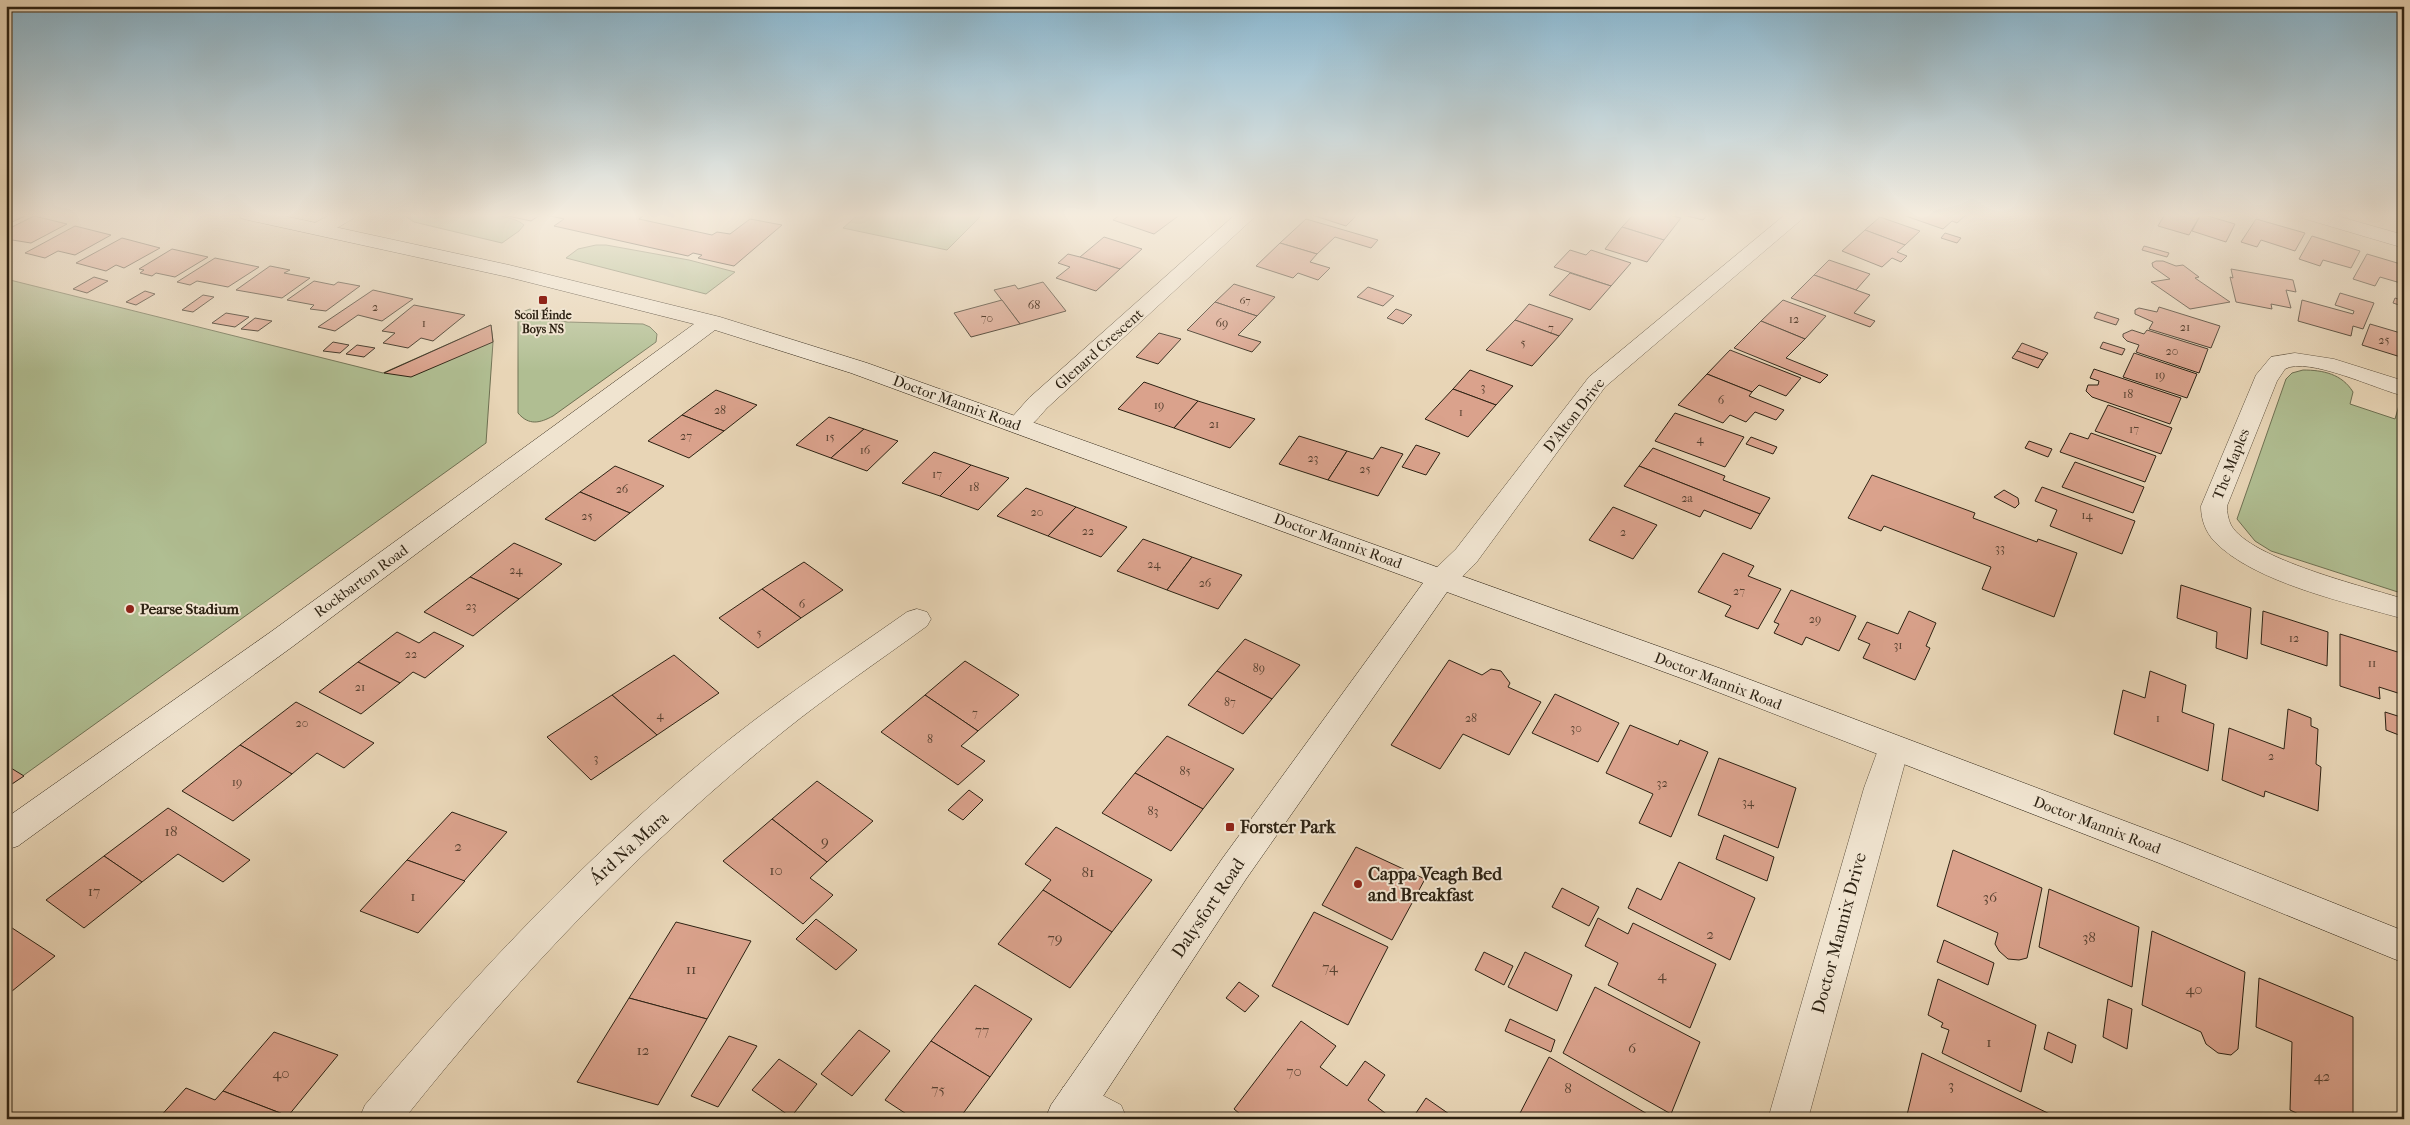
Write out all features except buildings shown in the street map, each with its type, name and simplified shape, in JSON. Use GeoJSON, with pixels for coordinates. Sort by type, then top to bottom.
{"type":"FeatureCollection","features":[{"type":"Feature","properties":{"kind":"street","name":"Doctor Mannix Road"},"geometry":{"type":"LineString","coordinates":[[489,266],[712,322],[859,368],[1708,676],[2171,853],[2404,947]]}},
{"type":"Feature","properties":{"kind":"street","name":"Glenard Crescent"},"geometry":{"type":"LineString","coordinates":[[1017,425],[1038,403],[1190,266]]}},
{"type":"Feature","properties":{"kind":"street","name":"D'Alton Drive"},"geometry":{"type":"LineString","coordinates":[[1442,579],[1466,556],[1597,382],[1735,266]]}},
{"type":"Feature","properties":{"kind":"street","name":"Rockbarton Road"},"geometry":{"type":"LineString","coordinates":[[6,836],[282,638],[712,322]]}},
{"type":"Feature","properties":{"kind":"street","name":"The Maples"},"geometry":{"type":"LineString","coordinates":[[2404,389],[2326,365],[2304,360],[2281,361],[2272,368],[2265,381],[2214,506],[2214,517],[2224,535],[2242,550],[2264,562],[2294,575],[2404,609]]}},
{"type":"Feature","properties":{"kind":"street","name":"Dalysfort Road"},"geometry":{"type":"LineString","coordinates":[[1083,1113],[1234,869],[1425,598],[1442,579]]}},
{"type":"Feature","properties":{"kind":"street","name":"Árd Na Mara"},"geometry":{"type":"LineString","coordinates":[[379,1119],[420,1067],[575,898],[672,809],[773,722],[917,619]]}},
{"type":"Feature","properties":{"kind":"street","name":"Doctor Mannix Drive"},"geometry":{"type":"LineString","coordinates":[[1788,1119],[1880,788],[1893,748]]}},
{"type":"Feature","properties":{"kind":"green space"},"geometry":{"type":"Polygon","coordinates":[[[599,266],[714,266],[735,272],[706,294],[599,266]]]}},
{"type":"Feature","properties":{"kind":"green space","name":"Pearse Stadium"},"geometry":{"type":"Polygon","coordinates":[[[6,279],[383,373],[491,325],[493,342],[486,443],[6,788],[6,279]]]}},
{"type":"Feature","properties":{"kind":"green space"},"geometry":{"type":"Polygon","coordinates":[[[530,309],[552,319],[567,322],[643,324],[650,327],[657,334],[656,342],[553,416],[539,422],[530,422],[518,413],[518,318],[520,313],[530,309]]]}},
{"type":"Feature","properties":{"kind":"green space"},"geometry":{"type":"Polygon","coordinates":[[[2303,370],[2325,372],[2338,377],[2353,392],[2350,404],[2395,419],[2400,402],[2404,401],[2404,594],[2271,551],[2255,541],[2237,519],[2286,379],[2292,373],[2303,370]]]}},
{"type":"Feature","properties":{"kind":"place","name":"Scoil Éinde Boys NS"},"geometry":{"type":"Point","coordinates":[543,300]}},
{"type":"Feature","properties":{"kind":"place","name":"Pearse Stadium"},"geometry":{"type":"Point","coordinates":[130,609]}},
{"type":"Feature","properties":{"kind":"place","name":"Forster Park"},"geometry":{"type":"Point","coordinates":[1230,827]}},
{"type":"Feature","properties":{"kind":"place","name":"Cappa Veagh Bed and Breakfast"},"geometry":{"type":"Point","coordinates":[1358,884]}}]}
